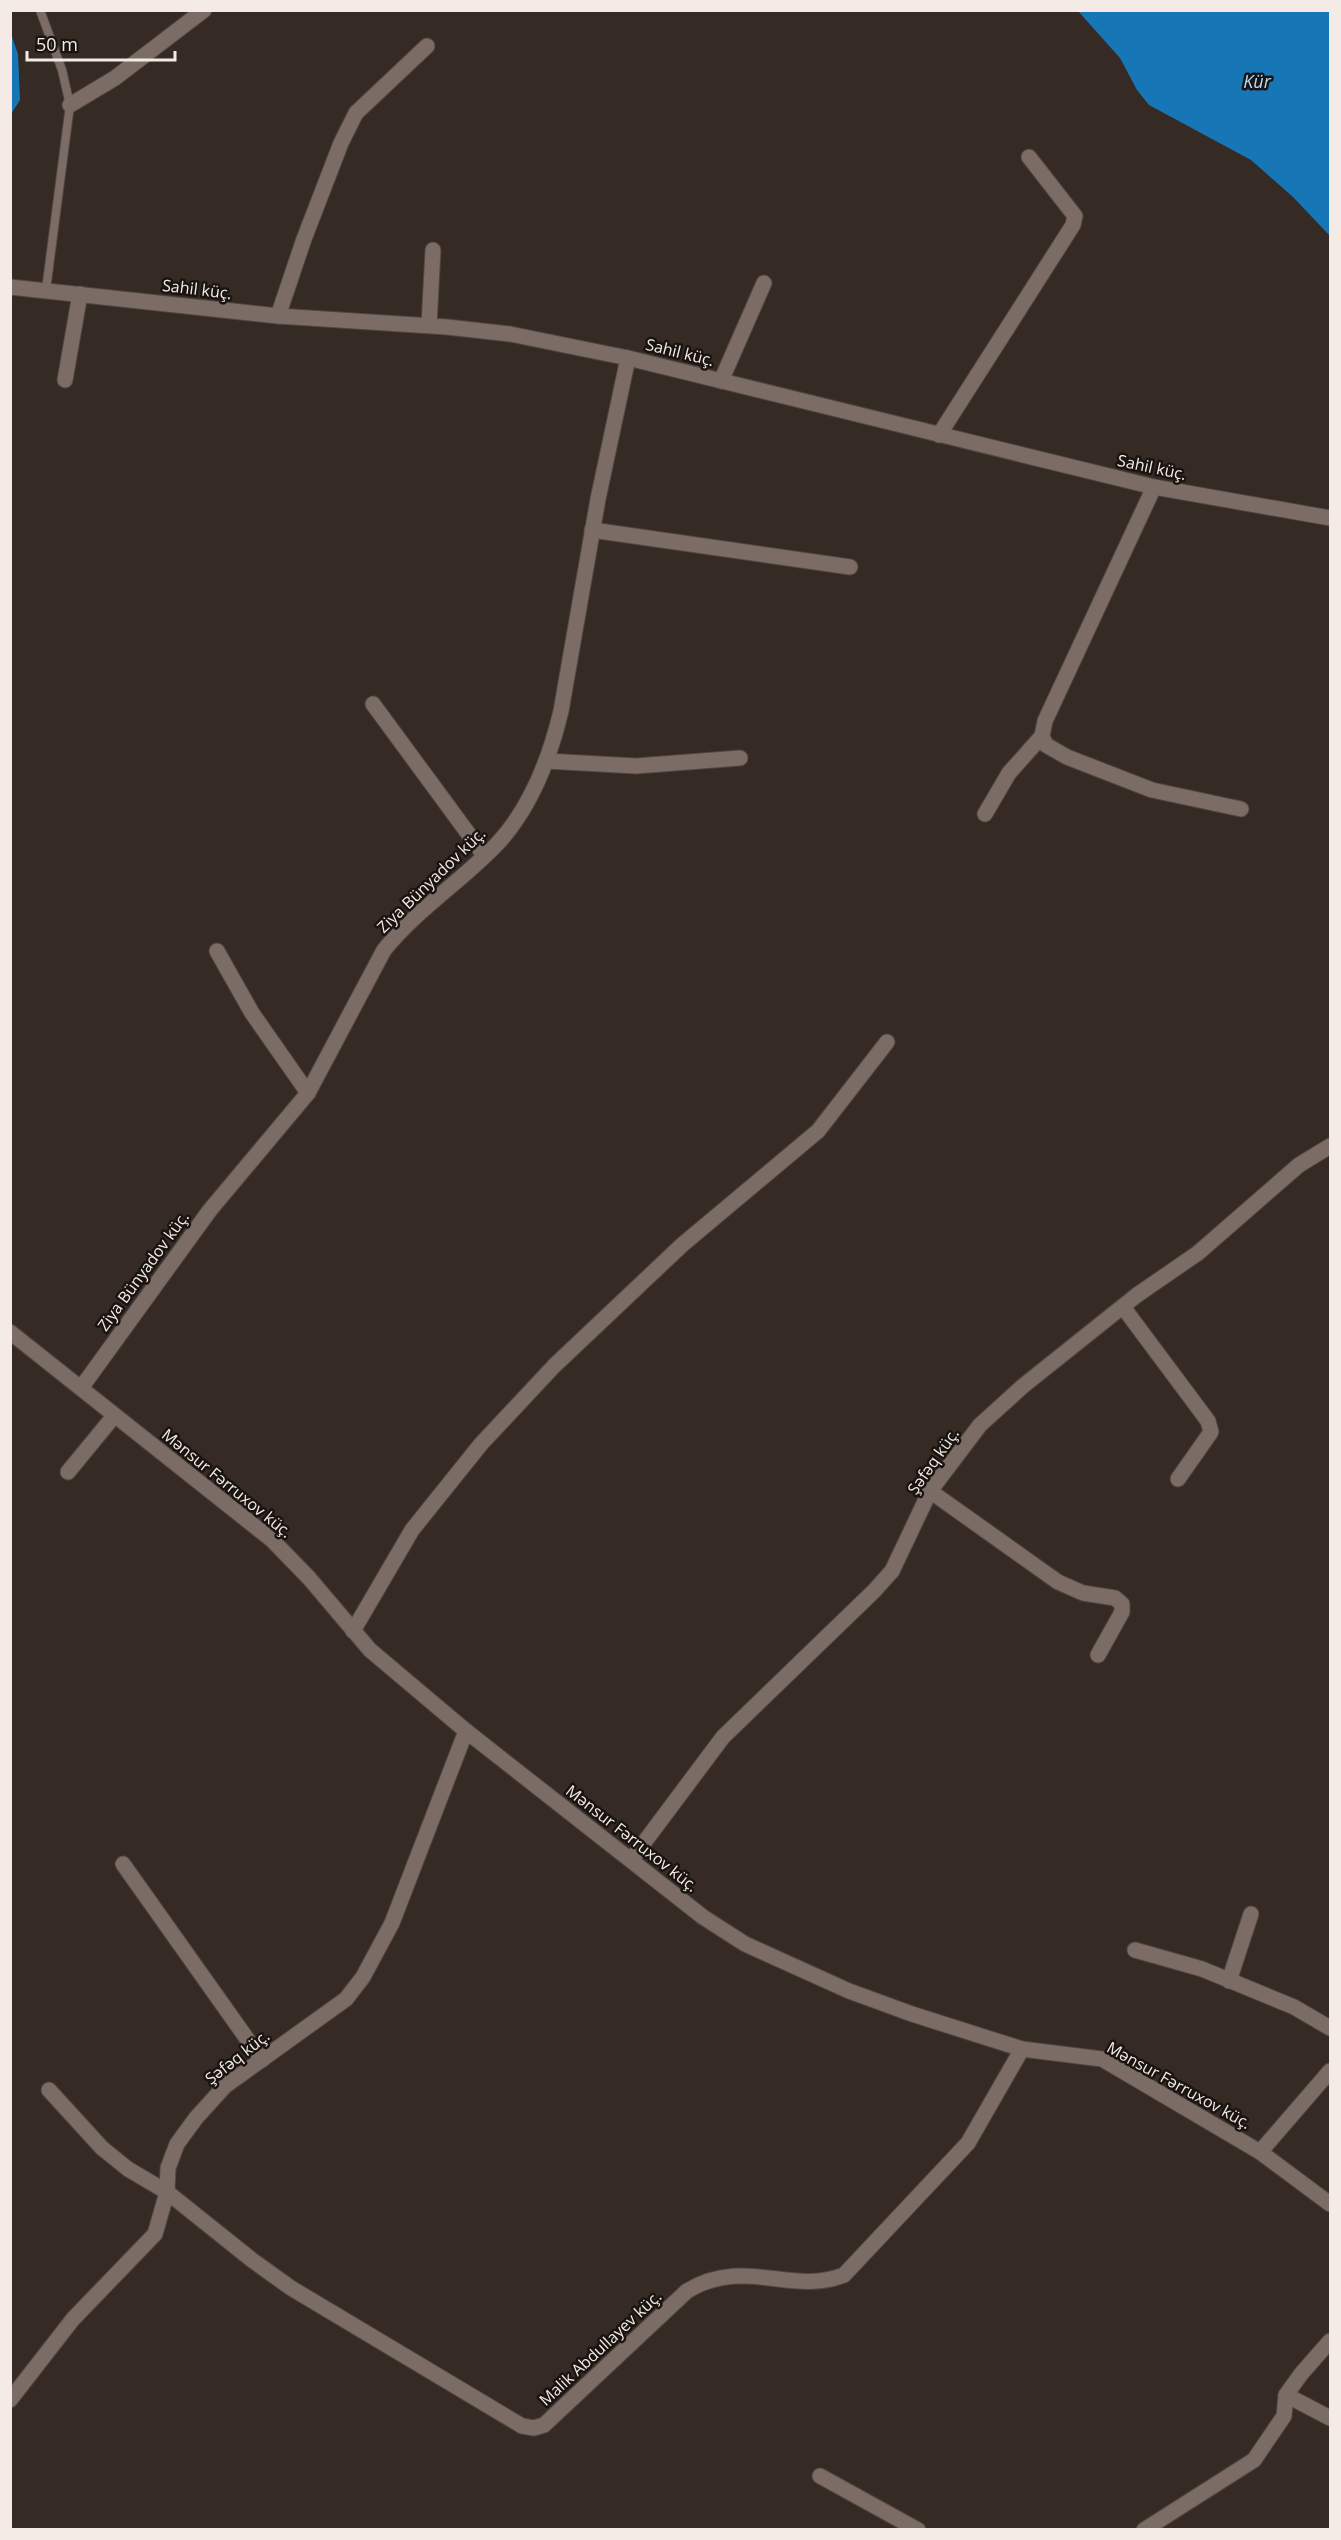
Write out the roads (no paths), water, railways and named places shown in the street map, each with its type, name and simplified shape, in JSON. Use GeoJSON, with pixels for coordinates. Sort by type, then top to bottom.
{"type":"FeatureCollection","features":[{"type":"Feature","properties":{"kind":"street"},"geometry":{"type":"LineString","coordinates":[[70,105],[115,78],[204,10]]}},
{"type":"Feature","properties":{"kind":"street"},"geometry":{"type":"LineString","coordinates":[[278,316],[304,239],[341,143],[356,113],[427,46]]}},
{"type":"Feature","properties":{"kind":"street"},"geometry":{"type":"LineString","coordinates":[[939,435],[1073,225],[1075,216],[1067,203],[1029,157]]}},
{"type":"Feature","properties":{"kind":"street"},"geometry":{"type":"LineString","coordinates":[[429,326],[433,250]]}},
{"type":"Feature","properties":{"kind":"street"},"geometry":{"type":"LineString","coordinates":[[721,381],[764,283]]}},
{"type":"Feature","properties":{"kind":"street","name":"Sahil küç."},"geometry":{"type":"LineString","coordinates":[[10,287],[278,316],[510,334],[628,358],[1154,487],[1330,518]]}},
{"type":"Feature","properties":{"kind":"street"},"geometry":{"type":"LineString","coordinates":[[65,380],[80,294]]}},
{"type":"Feature","properties":{"kind":"street","name":"Ziya Bünyadov küç."},"geometry":{"type":"LineString","coordinates":[[81,1388],[210,1210],[308,1093],[384,950],[400,931],[498,842],[512,824],[537,782],[546,761],[561,711],[592,530],[628,358]]}},
{"type":"Feature","properties":{"kind":"street"},"geometry":{"type":"LineString","coordinates":[[985,814],[1009,773],[1042,736],[1045,721],[1154,487]]}},
{"type":"Feature","properties":{"kind":"street"},"geometry":{"type":"LineString","coordinates":[[592,530],[850,567]]}},
{"type":"Feature","properties":{"kind":"street"},"geometry":{"type":"LineString","coordinates":[[373,704],[484,855]]}},
{"type":"Feature","properties":{"kind":"street"},"geometry":{"type":"LineString","coordinates":[[1042,736],[1046,745],[1067,757],[1152,790],[1241,809]]}},
{"type":"Feature","properties":{"kind":"street"},"geometry":{"type":"LineString","coordinates":[[546,761],[636,766],[740,758]]}},
{"type":"Feature","properties":{"kind":"street"},"geometry":{"type":"LineString","coordinates":[[217,951],[252,1013],[308,1093]]}},
{"type":"Feature","properties":{"kind":"street"},"geometry":{"type":"LineString","coordinates":[[354,1631],[412,1530],[481,1443],[554,1366],[682,1245],[818,1131],[887,1042]]}},
{"type":"Feature","properties":{"kind":"street","name":"Şəfəq küç."},"geometry":{"type":"LineString","coordinates":[[631,1860],[723,1737],[892,1571],[930,1491],[980,1425],[1023,1386],[1123,1307],[1198,1252],[1299,1165],[1330,1146]]}},
{"type":"Feature","properties":{"kind":"street"},"geometry":{"type":"LineString","coordinates":[[1123,1307],[1208,1421],[1211,1432],[1178,1479]]}},
{"type":"Feature","properties":{"kind":"street","name":"Mənsur Fərruxov küç."},"geometry":{"type":"LineString","coordinates":[[10,1332],[272,1540],[309,1578],[370,1650],[466,1731],[703,1917],[745,1944],[849,1991],[1022,2049],[1102,2059],[1260,2152],[1330,2204]]}},
{"type":"Feature","properties":{"kind":"street"},"geometry":{"type":"LineString","coordinates":[[68,1473],[114,1416]]}},
{"type":"Feature","properties":{"kind":"street"},"geometry":{"type":"LineString","coordinates":[[930,1491],[1058,1582],[1083,1593],[1115,1598],[1122,1605],[1122,1612],[1098,1655]]}},
{"type":"Feature","properties":{"kind":"street","name":"Şəfəq küç."},"geometry":{"type":"LineString","coordinates":[[10,2400],[74,2319],[155,2234],[167,2192],[168,2168],[177,2144],[225,2086],[346,1999],[363,1977],[392,1923],[466,1731]]}},
{"type":"Feature","properties":{"kind":"street"},"geometry":{"type":"LineString","coordinates":[[123,1864],[262,2060]]}},
{"type":"Feature","properties":{"kind":"street"},"geometry":{"type":"LineString","coordinates":[[1229,1981],[1251,1914]]}},
{"type":"Feature","properties":{"kind":"street"},"geometry":{"type":"LineString","coordinates":[[1135,1950],[1202,1969],[1294,2007],[1330,2028]]}},
{"type":"Feature","properties":{"kind":"street","name":"Malik Abdullayev küç."},"geometry":{"type":"LineString","coordinates":[[49,2090],[102,2148],[128,2169],[167,2192],[291,2288],[522,2426],[534,2428],[544,2425],[687,2291],[705,2280],[728,2275],[825,2283],[844,2275],[968,2143],[1022,2049]]}},
{"type":"Feature","properties":{"kind":"street"},"geometry":{"type":"LineString","coordinates":[[1260,2152],[1330,2071]]}},
{"type":"Feature","properties":{"kind":"street"},"geometry":{"type":"LineString","coordinates":[[1146,2529],[1254,2460],[1284,2416],[1286,2395],[1301,2374],[1330,2342]]}},
{"type":"Feature","properties":{"kind":"street"},"geometry":{"type":"LineString","coordinates":[[1286,2395],[1330,2418]]}},
{"type":"Feature","properties":{"kind":"street"},"geometry":{"type":"LineString","coordinates":[[820,2476],[918,2529]]}},
{"type":"Feature","properties":{"kind":"lane"},"geometry":{"type":"LineString","coordinates":[[40,10],[62,70],[70,105],[46,290]]}},
{"type":"Feature","properties":{"kind":"water","name":"Kür"},"geometry":{"type":"Polygon","coordinates":[[[1078,11],[1330,11],[1330,236],[1293,197],[1251,160],[1149,105],[1137,90],[1120,58],[1078,11]]]}},
{"type":"Feature","properties":{"kind":"water"},"geometry":{"type":"Polygon","coordinates":[[[11,34],[18,54],[20,100],[11,114],[11,34]]]}}]}
